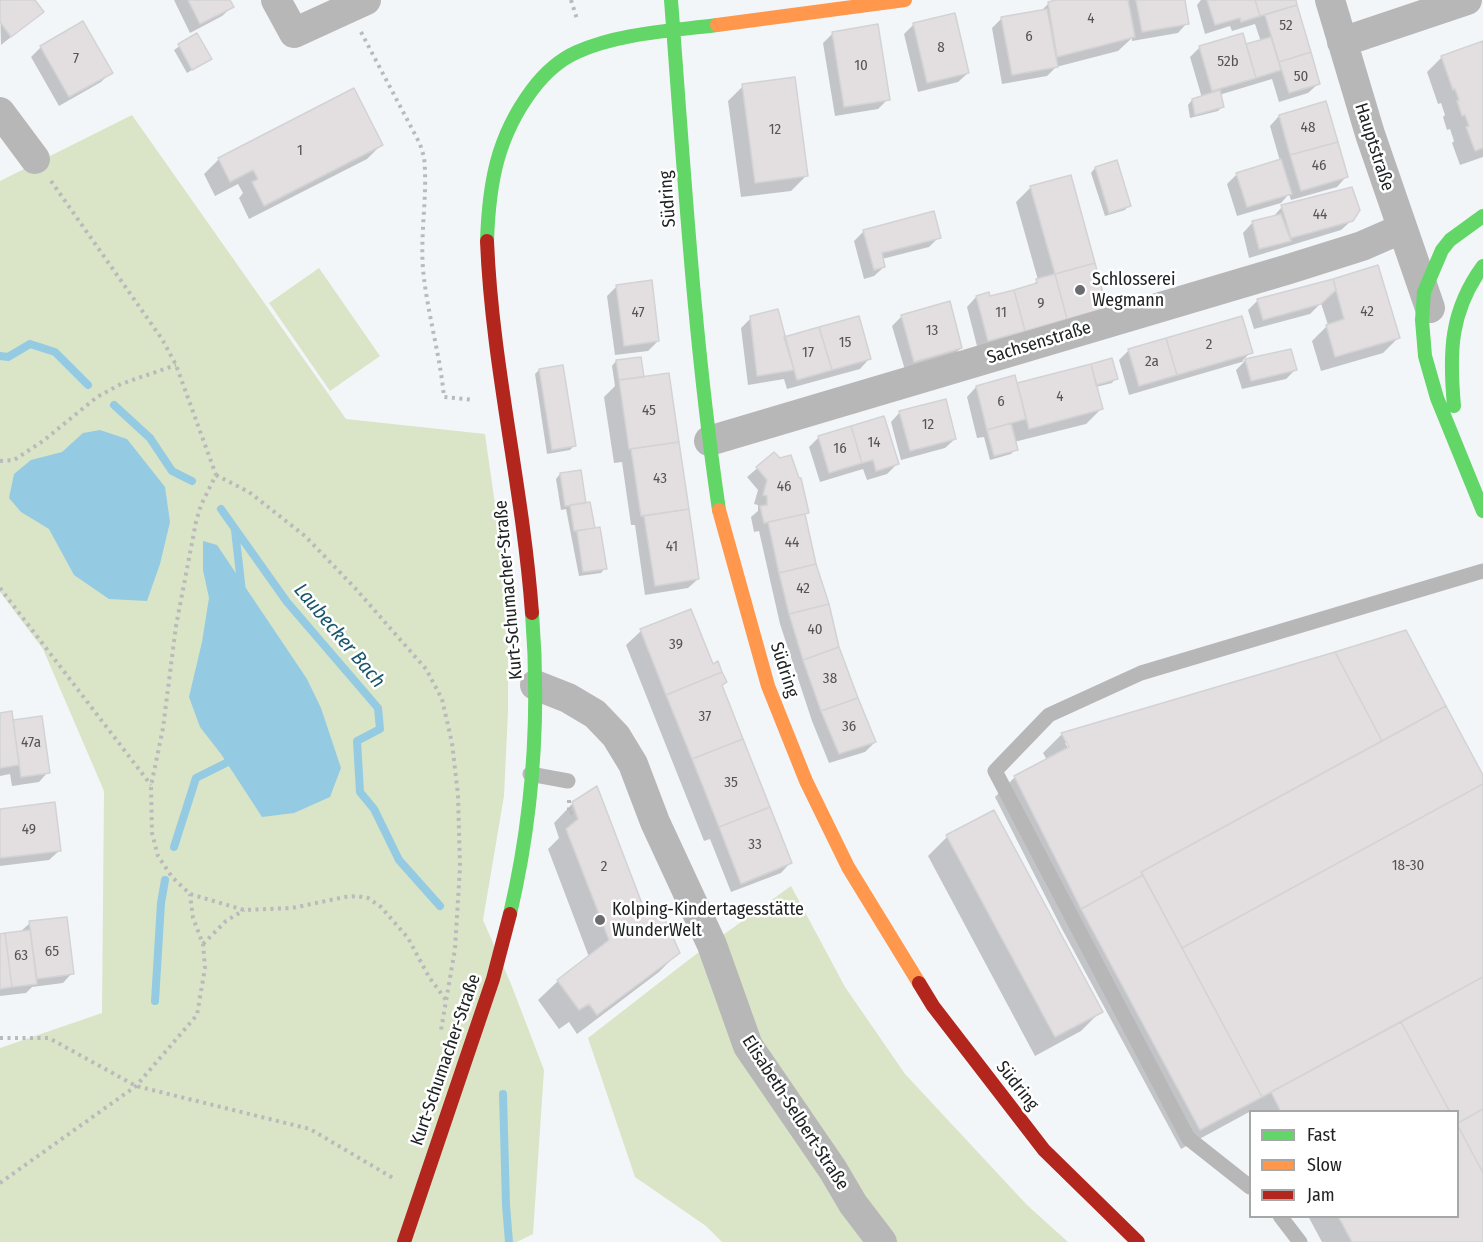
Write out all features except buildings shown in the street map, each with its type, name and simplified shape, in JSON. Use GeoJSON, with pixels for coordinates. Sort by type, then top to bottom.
{"type":"FeatureCollection","features":[{"type":"Feature","properties":{"kind":"street"},"geometry":{"type":"LineString","coordinates":[[276,0],[294,33],[356,4]]}},
{"type":"Feature","properties":{"kind":"street","name":"Südring"},"geometry":{"type":"LineString","coordinates":[[671,0],[687,215],[709,441],[719,510],[768,686],[806,781],[848,867],[940,1015],[1044,1150],[1138,1242]]}},
{"type":"Feature","properties":{"kind":"street","name":"Kurt-Schumacher-Straße"},"geometry":{"type":"LineString","coordinates":[[404,1242],[500,955],[512,909],[530,774],[535,685],[530,592],[521,508],[491,306],[486,238],[488,198],[501,142],[512,117],[524,98],[566,57],[584,49],[675,31],[905,0]]}},
{"type":"Feature","properties":{"kind":"street","name":"Hauptstraße"},"geometry":{"type":"LineString","coordinates":[[1329,0],[1401,229],[1450,359],[1459,449]]}},
{"type":"Feature","properties":{"kind":"street"},"geometry":{"type":"LineString","coordinates":[[1342,42],[1467,0]]}},
{"type":"Feature","properties":{"kind":"street"},"geometry":{"type":"LineString","coordinates":[[0,112],[35,159]]}},
{"type":"Feature","properties":{"kind":"street"},"geometry":{"type":"LineString","coordinates":[[1424,292],[1442,250],[1450,240],[1483,216]]}},
{"type":"Feature","properties":{"kind":"street","name":"Sachsenstraße"},"geometry":{"type":"LineString","coordinates":[[709,441],[1289,269],[1362,246],[1401,229]]}},
{"type":"Feature","properties":{"kind":"street"},"geometry":{"type":"LineString","coordinates":[[1450,359],[1457,310],[1469,282],[1483,266]]}},
{"type":"Feature","properties":{"kind":"street","name":"Hauptstraße"},"geometry":{"type":"LineString","coordinates":[[1424,292],[1422,340],[1425,356],[1437,398],[1483,511]]}},
{"type":"Feature","properties":{"kind":"street","name":"Elisabeth-Selbert-Straße"},"geometry":{"type":"LineString","coordinates":[[535,685],[568,698],[595,714],[616,736],[633,764],[659,832],[712,945],[747,1046],[833,1170],[853,1204],[882,1242]]}},
{"type":"Feature","properties":{"kind":"lane"},"geometry":{"type":"LineString","coordinates":[[1249,1185],[1188,1138],[995,771],[1049,715],[1141,674],[1483,571]]}},
{"type":"Feature","properties":{"kind":"lane"},"geometry":{"type":"LineString","coordinates":[[530,774],[568,781]]}},
{"type":"Feature","properties":{"kind":"lane"},"geometry":{"type":"LineString","coordinates":[[1282,1218],[1300,1242]]}},
{"type":"Feature","properties":{"kind":"path"},"geometry":{"type":"LineString","coordinates":[[356,4],[363,34],[420,144],[424,157],[423,267],[426,298],[439,357],[444,398],[505,404]]}},
{"type":"Feature","properties":{"kind":"path"},"geometry":{"type":"LineString","coordinates":[[35,159],[148,318],[176,365],[216,475],[249,492],[305,536],[355,588],[426,669],[442,699],[455,764],[460,867],[456,949],[440,1038]]}},
{"type":"Feature","properties":{"kind":"path"},"geometry":{"type":"LineString","coordinates":[[0,462],[14,460],[43,441],[97,397],[121,384],[176,365]]}},
{"type":"Feature","properties":{"kind":"path"},"geometry":{"type":"LineString","coordinates":[[216,475],[201,505],[184,579],[163,728],[151,786],[152,833],[158,856],[172,877],[190,894],[244,910],[292,908],[345,897],[368,898],[381,907],[408,938],[429,977],[446,1000]]}},
{"type":"Feature","properties":{"kind":"path"},"geometry":{"type":"LineString","coordinates":[[0,588],[151,786]]}},
{"type":"Feature","properties":{"kind":"path"},"geometry":{"type":"LineString","coordinates":[[0,1183],[136,1086],[197,1016],[205,968],[203,944],[193,918],[190,894]]}},
{"type":"Feature","properties":{"kind":"path"},"geometry":{"type":"LineString","coordinates":[[203,944],[226,921],[244,910]]}},
{"type":"Feature","properties":{"kind":"path"},"geometry":{"type":"LineString","coordinates":[[0,1038],[49,1038],[136,1086],[310,1129],[381,1169],[418,1196]]}},
{"type":"Feature","properties":{"kind":"green space"},"geometry":{"type":"Polygon","coordinates":[[[132,115],[346,419],[485,434],[501,547],[508,643],[508,711],[504,796],[483,920],[511,984],[544,1070],[533,1234],[517,1242],[0,1242],[0,1048],[102,1013],[104,791],[43,649],[0,592],[0,181],[132,115]]]}},
{"type":"Feature","properties":{"kind":"green space"},"geometry":{"type":"Polygon","coordinates":[[[319,268],[380,356],[330,391],[269,303],[319,268]]]}},
{"type":"Feature","properties":{"kind":"green space"},"geometry":{"type":"Polygon","coordinates":[[[791,886],[845,987],[905,1074],[1027,1205],[1068,1242],[722,1242],[706,1226],[635,1177],[588,1038],[691,958],[791,886]]]}},
{"type":"Feature","properties":{"kind":"water"},"geometry":{"type":"Polygon","coordinates":[[[100,430],[127,439],[165,487],[170,522],[160,564],[147,601],[109,599],[74,575],[49,529],[21,512],[9,498],[14,474],[31,460],[62,452],[83,433],[100,430]]]}},
{"type":"Feature","properties":{"kind":"water"},"geometry":{"type":"Polygon","coordinates":[[[203,541],[217,545],[307,679],[321,708],[341,768],[330,797],[294,813],[262,817],[221,754],[200,727],[189,697],[202,642],[209,598],[203,570],[203,541]]]}},
{"type":"Feature","properties":{"kind":"waterway","name":"Laubecker Bach"},"geometry":{"type":"LineString","coordinates":[[0,356],[8,357],[30,344],[55,352],[88,385]]}},
{"type":"Feature","properties":{"kind":"waterway","name":"Laubecker Bach"},"geometry":{"type":"LineString","coordinates":[[114,405],[150,438],[172,471],[192,481]]}},
{"type":"Feature","properties":{"kind":"waterway","name":"Laubecker Bach"},"geometry":{"type":"LineString","coordinates":[[221,509],[287,602],[378,708],[380,729],[357,741],[360,792],[374,809],[399,860],[440,906]]}},
{"type":"Feature","properties":{"kind":"waterway"},"geometry":{"type":"LineString","coordinates":[[235,530],[242,592]]}},
{"type":"Feature","properties":{"kind":"waterway"},"geometry":{"type":"LineString","coordinates":[[174,847],[196,778],[236,758]]}},
{"type":"Feature","properties":{"kind":"waterway"},"geometry":{"type":"LineString","coordinates":[[155,1001],[161,903],[165,880]]}},
{"type":"Feature","properties":{"kind":"waterway","name":"Laubecker Bach"},"geometry":{"type":"LineString","coordinates":[[503,1094],[509,1242]]}},
{"type":"Feature","properties":{"kind":"traffic: fast"},"geometry":{"type":"LineString","coordinates":[[671,0],[696,319],[719,510]]}},
{"type":"Feature","properties":{"kind":"traffic: fast"},"geometry":{"type":"LineString","coordinates":[[487,241],[493,180],[503,143],[520,108],[547,73],[570,55],[610,41],[717,25]]}},
{"type":"Feature","properties":{"kind":"traffic: fast"},"geometry":{"type":"LineString","coordinates":[[1483,216],[1450,240],[1442,250],[1424,292],[1422,320],[1425,356],[1437,398],[1483,511]]}},
{"type":"Feature","properties":{"kind":"traffic: fast"},"geometry":{"type":"LineString","coordinates":[[1454,406],[1452,368],[1454,333],[1464,299],[1483,266]]}},
{"type":"Feature","properties":{"kind":"traffic: fast"},"geometry":{"type":"LineString","coordinates":[[510,914],[524,840],[533,764],[535,688],[532,613]]}},
{"type":"Feature","properties":{"kind":"traffic: slow"},"geometry":{"type":"LineString","coordinates":[[717,25],[905,0]]}},
{"type":"Feature","properties":{"kind":"traffic: slow"},"geometry":{"type":"LineString","coordinates":[[719,510],[768,686],[806,781],[848,867],[919,983]]}},
{"type":"Feature","properties":{"kind":"traffic: jam"},"geometry":{"type":"LineString","coordinates":[[487,241],[495,334],[522,520],[532,613]]}},
{"type":"Feature","properties":{"kind":"traffic: jam"},"geometry":{"type":"LineString","coordinates":[[404,1242],[493,979],[510,914]]}},
{"type":"Feature","properties":{"kind":"traffic: jam"},"geometry":{"type":"LineString","coordinates":[[919,983],[933,1006],[1044,1150],[1138,1242]]}},
{"type":"Feature","properties":{"kind":"place","name":"Schlosserei Wegmann"},"geometry":{"type":"Point","coordinates":[1080,290]}},
{"type":"Feature","properties":{"kind":"place","name":"Kolping-Kindertagesstätte WunderWelt"},"geometry":{"type":"Point","coordinates":[600,920]}}]}
